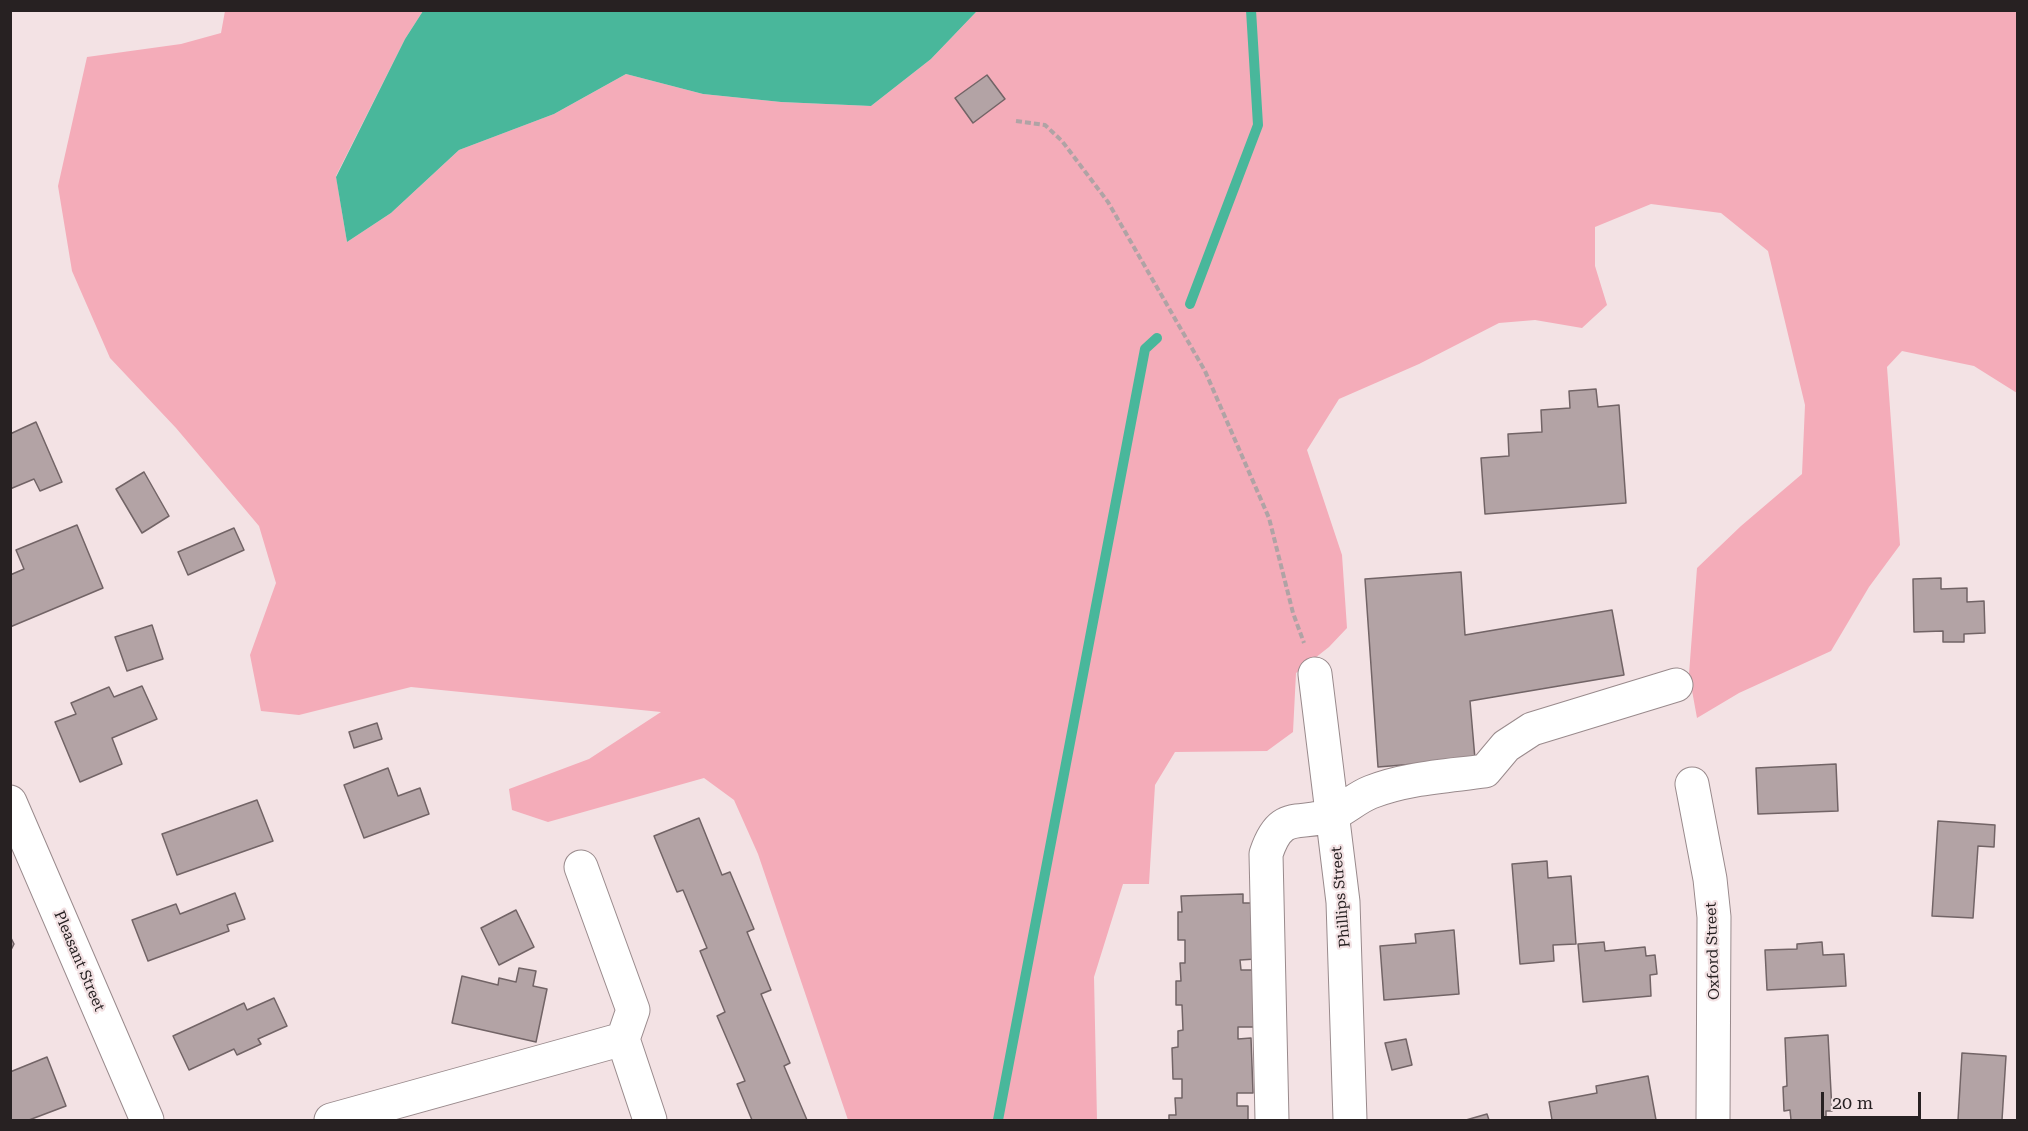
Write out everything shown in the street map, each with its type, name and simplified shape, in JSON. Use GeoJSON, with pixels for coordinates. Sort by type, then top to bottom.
{"type":"FeatureCollection","features":[{"type":"Feature","properties":{"kind":"street","name":"Phillips Street"},"geometry":{"type":"LineString","coordinates":[[1315,674],[1334,814],[1344,924],[1350,1120]]}},
{"type":"Feature","properties":{"kind":"street"},"geometry":{"type":"LineString","coordinates":[[1272,1120],[1266,854],[1272,836],[1288,822],[1334,814],[1369,792],[1391,785],[1485,771],[1506,746],[1532,729],[1676,685]]}},
{"type":"Feature","properties":{"kind":"street","name":"Oxford Street"},"geometry":{"type":"LineString","coordinates":[[1692,784],[1710,879],[1714,917],[1713,1120]]}},
{"type":"Feature","properties":{"kind":"street","name":"Pleasant Street"},"geometry":{"type":"LineString","coordinates":[[10,802],[147,1120]]}},
{"type":"Feature","properties":{"kind":"street"},"geometry":{"type":"LineString","coordinates":[[581,867],[633,1010],[623,1039],[650,1120]]}},
{"type":"Feature","properties":{"kind":"street"},"geometry":{"type":"LineString","coordinates":[[331,1120],[623,1039]]}},
{"type":"Feature","properties":{"kind":"path"},"geometry":{"type":"LineString","coordinates":[[1016,122],[1046,125],[1062,141],[1107,202],[1205,371],[1269,518],[1293,614],[1315,674]]}},
{"type":"Feature","properties":{"kind":"shaded area"},"geometry":{"type":"Polygon","coordinates":[[[225,11],[423,11],[405,39],[336,176],[347,242],[391,213],[459,150],[554,114],[626,74],[703,94],[781,102],[871,106],[931,59],[977,11],[2017,11],[2017,393],[1974,366],[1902,351],[1887,367],[1900,545],[1869,587],[1831,651],[1739,693],[1697,718],[1689,674],[1697,568],[1741,526],[1802,474],[1805,405],[1768,251],[1721,213],[1651,204],[1595,227],[1595,266],[1607,305],[1582,328],[1535,320],[1499,323],[1419,364],[1339,399],[1307,450],[1342,555],[1347,628],[1329,647],[1296,673],[1293,732],[1267,751],[1175,752],[1155,785],[1149,884],[1123,884],[1094,977],[1097,1120],[848,1120],[758,854],[734,800],[704,778],[548,822],[512,810],[509,789],[589,759],[661,712],[411,687],[299,715],[261,711],[250,655],[276,583],[259,526],[176,428],[110,358],[72,271],[58,186],[87,57],[181,44],[221,33],[225,11]]]}},
{"type":"Feature","properties":{"kind":"shaded area"},"geometry":{"type":"Polygon","coordinates":[[[423,11],[977,11],[931,59],[871,106],[781,102],[703,94],[626,74],[554,114],[459,150],[391,213],[347,242],[336,177],[405,39],[423,11]]]}},
{"type":"Feature","properties":{"kind":"building"},"geometry":{"type":"Polygon","coordinates":[[[987,75],[1005,99],[973,123],[955,98],[987,75]]]}},
{"type":"Feature","properties":{"kind":"building"},"geometry":{"type":"Polygon","coordinates":[[[1596,389],[1598,407],[1619,405],[1626,503],[1485,514],[1481,458],[1509,456],[1508,434],[1542,432],[1541,410],[1570,408],[1569,391],[1596,389]]]}},
{"type":"Feature","properties":{"kind":"building"},"geometry":{"type":"Polygon","coordinates":[[[36,422],[62,482],[40,491],[34,479],[10,489],[10,434],[36,422]]]}},
{"type":"Feature","properties":{"kind":"building"},"geometry":{"type":"Polygon","coordinates":[[[144,472],[169,516],[142,533],[116,489],[144,472]]]}},
{"type":"Feature","properties":{"kind":"building"},"geometry":{"type":"Polygon","coordinates":[[[77,525],[103,588],[10,627],[10,575],[24,569],[16,550],[77,525]]]}},
{"type":"Feature","properties":{"kind":"building"},"geometry":{"type":"Polygon","coordinates":[[[234,528],[244,550],[188,575],[178,552],[234,528]]]}},
{"type":"Feature","properties":{"kind":"building"},"geometry":{"type":"Polygon","coordinates":[[[1461,572],[1465,635],[1612,610],[1624,675],[1470,701],[1475,759],[1378,767],[1365,579],[1461,572]]]}},
{"type":"Feature","properties":{"kind":"building"},"geometry":{"type":"Polygon","coordinates":[[[1941,578],[1941,589],[1967,588],[1967,602],[1984,601],[1985,633],[1964,634],[1964,642],[1943,642],[1943,631],[1914,632],[1913,579],[1941,578]]]}},
{"type":"Feature","properties":{"kind":"building"},"geometry":{"type":"Polygon","coordinates":[[[152,625],[163,659],[127,671],[115,637],[152,625]]]}},
{"type":"Feature","properties":{"kind":"building"},"geometry":{"type":"Polygon","coordinates":[[[142,686],[157,719],[112,738],[122,764],[80,782],[55,722],[76,714],[71,703],[109,687],[114,697],[142,686]]]}},
{"type":"Feature","properties":{"kind":"building"},"geometry":{"type":"Polygon","coordinates":[[[377,723],[382,739],[354,748],[349,732],[377,723]]]}},
{"type":"Feature","properties":{"kind":"building"},"geometry":{"type":"Polygon","coordinates":[[[1836,764],[1838,811],[1758,814],[1756,768],[1836,764]]]}},
{"type":"Feature","properties":{"kind":"building"},"geometry":{"type":"Polygon","coordinates":[[[388,768],[398,796],[420,788],[429,814],[364,838],[344,785],[388,768]]]}},
{"type":"Feature","properties":{"kind":"building"},"geometry":{"type":"Polygon","coordinates":[[[257,800],[273,841],[177,875],[162,834],[257,800]]]}},
{"type":"Feature","properties":{"kind":"building"},"geometry":{"type":"Polygon","coordinates":[[[699,818],[722,875],[730,872],[754,929],[747,932],[771,990],[761,994],[790,1063],[784,1066],[807,1120],[752,1120],[737,1084],[745,1081],[717,1016],[725,1012],[700,951],[707,948],[683,890],[677,892],[654,836],[699,818]]]}},
{"type":"Feature","properties":{"kind":"building"},"geometry":{"type":"Polygon","coordinates":[[[1938,821],[1995,825],[1994,847],[1978,846],[1973,918],[1932,916],[1938,821]]]}},
{"type":"Feature","properties":{"kind":"building"},"geometry":{"type":"Polygon","coordinates":[[[1547,861],[1548,878],[1571,876],[1576,944],[1553,945],[1554,961],[1520,964],[1512,864],[1547,861]]]}},
{"type":"Feature","properties":{"kind":"building"},"geometry":{"type":"Polygon","coordinates":[[[235,893],[245,919],[227,925],[229,931],[148,961],[132,920],[176,904],[180,914],[235,893]]]}},
{"type":"Feature","properties":{"kind":"building"},"geometry":{"type":"Polygon","coordinates":[[[1243,894],[1243,903],[1254,903],[1256,959],[1240,960],[1241,970],[1254,970],[1255,1027],[1238,1027],[1238,1039],[1251,1038],[1253,1093],[1237,1093],[1237,1106],[1248,1106],[1248,1120],[1169,1120],[1169,1115],[1176,1115],[1175,1098],[1182,1098],[1182,1079],[1173,1079],[1172,1048],[1178,1047],[1178,1031],[1183,1030],[1182,1005],[1176,1005],[1176,981],[1181,981],[1180,963],[1185,963],[1185,940],[1178,940],[1178,912],[1182,912],[1181,896],[1243,894]]]}},
{"type":"Feature","properties":{"kind":"building"},"geometry":{"type":"Polygon","coordinates":[[[516,910],[534,947],[499,965],[481,928],[516,910]]]}},
{"type":"Feature","properties":{"kind":"building"},"geometry":{"type":"Polygon","coordinates":[[[1454,930],[1459,994],[1384,1000],[1380,946],[1416,943],[1415,934],[1454,930]]]}},
{"type":"Feature","properties":{"kind":"building"},"geometry":{"type":"Polygon","coordinates":[[[10,936],[14,944],[10,952],[10,936]]]}},
{"type":"Feature","properties":{"kind":"building"},"geometry":{"type":"Polygon","coordinates":[[[1604,942],[1605,951],[1645,947],[1646,956],[1655,955],[1657,974],[1650,975],[1651,996],[1583,1002],[1578,944],[1604,942]]]}},
{"type":"Feature","properties":{"kind":"building"},"geometry":{"type":"Polygon","coordinates":[[[1822,942],[1823,955],[1844,954],[1846,986],[1767,990],[1765,950],[1797,949],[1797,944],[1822,942]]]}},
{"type":"Feature","properties":{"kind":"building"},"geometry":{"type":"Polygon","coordinates":[[[519,968],[536,971],[533,986],[547,989],[536,1042],[452,1023],[462,976],[498,985],[499,978],[516,982],[519,968]]]}},
{"type":"Feature","properties":{"kind":"building"},"geometry":{"type":"Polygon","coordinates":[[[274,998],[287,1026],[258,1039],[261,1044],[237,1055],[234,1049],[189,1070],[173,1036],[244,1003],[247,1010],[274,998]]]}},
{"type":"Feature","properties":{"kind":"building"},"geometry":{"type":"Polygon","coordinates":[[[1828,1035],[1832,1111],[1826,1111],[1826,1120],[1791,1120],[1790,1110],[1784,1111],[1783,1087],[1787,1086],[1785,1038],[1828,1035]]]}},
{"type":"Feature","properties":{"kind":"building"},"geometry":{"type":"Polygon","coordinates":[[[1406,1039],[1412,1065],[1392,1070],[1385,1043],[1406,1039]]]}},
{"type":"Feature","properties":{"kind":"building"},"geometry":{"type":"Polygon","coordinates":[[[1962,1053],[2006,1056],[2002,1120],[1958,1120],[1962,1053]]]}},
{"type":"Feature","properties":{"kind":"building"},"geometry":{"type":"Polygon","coordinates":[[[47,1057],[66,1106],[29,1120],[10,1120],[10,1072],[47,1057]]]}},
{"type":"Feature","properties":{"kind":"building"},"geometry":{"type":"Polygon","coordinates":[[[1648,1076],[1656,1120],[1552,1120],[1549,1102],[1597,1093],[1596,1086],[1648,1076]]]}},
{"type":"Feature","properties":{"kind":"building"},"geometry":{"type":"Polygon","coordinates":[[[1487,1114],[1489,1120],[1466,1120],[1487,1114]]]}},
{"type":"Feature","properties":{"kind":"waterway"},"geometry":{"type":"LineString","coordinates":[[1190,304],[1258,125],[1251,10]]}},
{"type":"Feature","properties":{"kind":"waterway"},"geometry":{"type":"LineString","coordinates":[[998,1120],[1145,349],[1157,338]]}}]}
